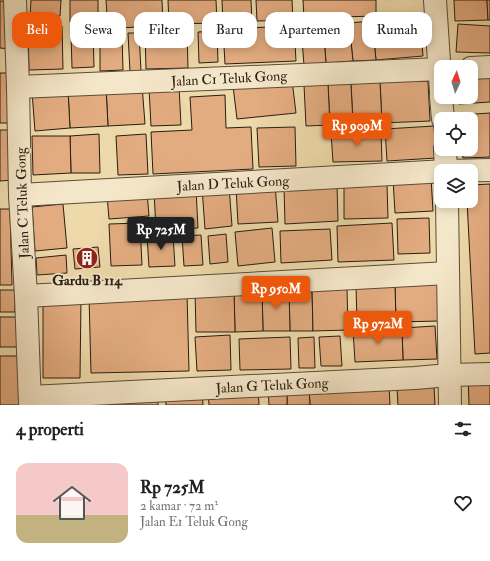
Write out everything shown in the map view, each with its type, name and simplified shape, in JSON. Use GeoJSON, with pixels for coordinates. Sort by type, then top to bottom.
{"type":"FeatureCollection","features":[{"type":"Feature","properties":{"kind":"street","name":"Jalan C Teluk Gong"},"geometry":{"type":"LineString","coordinates":[[15,0],[20,195],[30,401]]}},
{"type":"Feature","properties":{"kind":"street"},"geometry":{"type":"LineString","coordinates":[[435,0],[439,60]]}},
{"type":"Feature","properties":{"kind":"street"},"geometry":{"type":"LineString","coordinates":[[478,68],[490,67]]}},
{"type":"Feature","properties":{"kind":"street","name":"Jalan C1 Teluk Gong"},"geometry":{"type":"LineString","coordinates":[[18,87],[434,69]]}},
{"type":"Feature","properties":{"kind":"street","name":"Jalan D Teluk Gong"},"geometry":{"type":"LineString","coordinates":[[20,195],[434,172]]}},
{"type":"Feature","properties":{"kind":"street"},"geometry":{"type":"LineString","coordinates":[[446,208],[450,405]]}},
{"type":"Feature","properties":{"kind":"street"},"geometry":{"type":"LineString","coordinates":[[26,296],[448,273]]}},
{"type":"Feature","properties":{"kind":"street","name":"Jalan G Teluk Gong"},"geometry":{"type":"LineString","coordinates":[[30,401],[450,375],[490,374]]}},
{"type":"Feature","properties":{"kind":"building"},"geometry":{"type":"Polygon","coordinates":[[[31,0],[61,0],[60,12],[30,12],[31,0]]]}},
{"type":"Feature","properties":{"kind":"building"},"geometry":{"type":"Polygon","coordinates":[[[70,0],[98,0],[98,12],[70,12],[70,0]]]}},
{"type":"Feature","properties":{"kind":"building"},"geometry":{"type":"Polygon","coordinates":[[[106,0],[162,0],[162,12],[134,12],[134,27],[126,28],[126,12],[107,12],[106,0]]]}},
{"type":"Feature","properties":{"kind":"building"},"geometry":{"type":"Polygon","coordinates":[[[168,0],[216,0],[217,12],[202,12],[202,23],[194,23],[194,12],[168,12],[168,0]]]}},
{"type":"Feature","properties":{"kind":"building"},"geometry":{"type":"Polygon","coordinates":[[[222,0],[251,0],[252,12],[223,12],[222,0]]]}},
{"type":"Feature","properties":{"kind":"building"},"geometry":{"type":"Polygon","coordinates":[[[256,0],[292,0],[293,12],[265,12],[265,21],[257,21],[256,0]]]}},
{"type":"Feature","properties":{"kind":"building"},"geometry":{"type":"Polygon","coordinates":[[[303,0],[376,0],[376,12],[362,12],[362,16],[354,17],[354,12],[304,12],[303,0]]]}},
{"type":"Feature","properties":{"kind":"building"},"geometry":{"type":"Polygon","coordinates":[[[454,0],[487,0],[488,20],[455,21],[454,0]]]}},
{"type":"Feature","properties":{"kind":"building"},"geometry":{"type":"Polygon","coordinates":[[[487,0],[490,0],[490,20],[488,20],[487,0]]]}},
{"type":"Feature","properties":{"kind":"building"},"geometry":{"type":"Polygon","coordinates":[[[0,1],[11,1],[11,49],[0,48],[0,1]]]}},
{"type":"Feature","properties":{"kind":"building"},"geometry":{"type":"Polygon","coordinates":[[[362,22],[362,48],[375,48],[376,60],[353,61],[352,48],[354,48],[354,23],[362,22]]]}},
{"type":"Feature","properties":{"kind":"building"},"geometry":{"type":"Polygon","coordinates":[[[458,24],[490,26],[490,53],[456,52],[458,24]]]}},
{"type":"Feature","properties":{"kind":"building"},"geometry":{"type":"Polygon","coordinates":[[[62,26],[63,69],[29,70],[28,48],[62,48],[62,26]]]}},
{"type":"Feature","properties":{"kind":"building"},"geometry":{"type":"Polygon","coordinates":[[[265,27],[265,48],[295,48],[296,61],[225,64],[224,48],[257,48],[257,28],[265,27]]]}},
{"type":"Feature","properties":{"kind":"building"},"geometry":{"type":"Polygon","coordinates":[[[198,32],[202,32],[202,48],[218,48],[218,62],[199,63],[198,32]]]}},
{"type":"Feature","properties":{"kind":"building"},"geometry":{"type":"Polygon","coordinates":[[[128,33],[134,33],[134,48],[140,48],[141,71],[130,72],[128,33]]]}},
{"type":"Feature","properties":{"kind":"building"},"geometry":{"type":"Polygon","coordinates":[[[71,48],[93,48],[94,67],[72,68],[71,48]]]}},
{"type":"Feature","properties":{"kind":"building"},"geometry":{"type":"Polygon","coordinates":[[[100,48],[122,48],[123,70],[100,71],[100,48]]]}},
{"type":"Feature","properties":{"kind":"building"},"geometry":{"type":"Polygon","coordinates":[[[145,48],[187,48],[188,68],[146,69],[145,48]]]}},
{"type":"Feature","properties":{"kind":"building"},"geometry":{"type":"Polygon","coordinates":[[[303,48],[325,48],[326,63],[304,65],[303,48]]]}},
{"type":"Feature","properties":{"kind":"building"},"geometry":{"type":"Polygon","coordinates":[[[325,48],[352,48],[353,61],[326,63],[325,48]]]}},
{"type":"Feature","properties":{"kind":"building"},"geometry":{"type":"Polygon","coordinates":[[[375,48],[422,48],[423,56],[376,60],[375,48]]]}},
{"type":"Feature","properties":{"kind":"building"},"geometry":{"type":"Polygon","coordinates":[[[490,70],[490,102],[478,103],[478,71],[490,70]]]}},
{"type":"Feature","properties":{"kind":"building"},"geometry":{"type":"Polygon","coordinates":[[[0,73],[11,73],[12,123],[0,123],[0,73]]]}},
{"type":"Feature","properties":{"kind":"building"},"geometry":{"type":"Polygon","coordinates":[[[292,80],[296,113],[237,119],[233,86],[292,80]]]}},
{"type":"Feature","properties":{"kind":"building"},"geometry":{"type":"Polygon","coordinates":[[[428,81],[430,121],[382,123],[380,82],[428,81]]]}},
{"type":"Feature","properties":{"kind":"building"},"geometry":{"type":"Polygon","coordinates":[[[380,82],[382,123],[353,124],[351,84],[380,82]]]}},
{"type":"Feature","properties":{"kind":"building"},"geometry":{"type":"Polygon","coordinates":[[[328,84],[351,84],[353,124],[330,125],[328,84]]]}},
{"type":"Feature","properties":{"kind":"building"},"geometry":{"type":"Polygon","coordinates":[[[328,84],[330,125],[306,126],[304,85],[328,84]]]}},
{"type":"Feature","properties":{"kind":"building"},"geometry":{"type":"Polygon","coordinates":[[[142,85],[145,124],[108,126],[106,87],[142,85]]]}},
{"type":"Feature","properties":{"kind":"building"},"geometry":{"type":"Polygon","coordinates":[[[106,87],[108,126],[70,128],[68,90],[106,87]]]}},
{"type":"Feature","properties":{"kind":"building"},"geometry":{"type":"Polygon","coordinates":[[[179,87],[181,125],[151,126],[149,88],[179,87]]]}},
{"type":"Feature","properties":{"kind":"building"},"geometry":{"type":"Polygon","coordinates":[[[68,90],[70,128],[35,131],[32,92],[68,90]]]}},
{"type":"Feature","properties":{"kind":"building"},"geometry":{"type":"Polygon","coordinates":[[[225,95],[226,128],[251,127],[253,169],[153,174],[151,132],[192,130],[190,97],[225,95]]]}},
{"type":"Feature","properties":{"kind":"building"},"geometry":{"type":"Polygon","coordinates":[[[490,113],[490,157],[463,158],[463,156],[478,156],[478,114],[490,113]]]}},
{"type":"Feature","properties":{"kind":"building"},"geometry":{"type":"Polygon","coordinates":[[[434,126],[434,156],[436,156],[436,158],[387,161],[385,129],[434,126]]]}},
{"type":"Feature","properties":{"kind":"building"},"geometry":{"type":"Polygon","coordinates":[[[295,127],[296,166],[259,167],[257,128],[295,127]]]}},
{"type":"Feature","properties":{"kind":"building"},"geometry":{"type":"Polygon","coordinates":[[[0,130],[10,130],[12,180],[0,181],[0,130]]]}},
{"type":"Feature","properties":{"kind":"building"},"geometry":{"type":"Polygon","coordinates":[[[381,131],[382,161],[333,162],[331,133],[381,131]]]}},
{"type":"Feature","properties":{"kind":"building"},"geometry":{"type":"Polygon","coordinates":[[[99,134],[100,173],[71,173],[70,136],[99,134]]]}},
{"type":"Feature","properties":{"kind":"building"},"geometry":{"type":"Polygon","coordinates":[[[146,134],[148,174],[118,175],[116,136],[146,134]]]}},
{"type":"Feature","properties":{"kind":"building"},"geometry":{"type":"Polygon","coordinates":[[[32,136],[70,136],[71,173],[33,175],[32,136]]]}},
{"type":"Feature","properties":{"kind":"building"},"geometry":{"type":"Polygon","coordinates":[[[431,177],[433,211],[395,213],[393,179],[431,177]]]}},
{"type":"Feature","properties":{"kind":"building"},"geometry":{"type":"Polygon","coordinates":[[[275,184],[278,222],[238,224],[236,187],[275,184]]]}},
{"type":"Feature","properties":{"kind":"building"},"geometry":{"type":"Polygon","coordinates":[[[337,184],[338,221],[285,224],[284,187],[337,184]]]}},
{"type":"Feature","properties":{"kind":"building"},"geometry":{"type":"Polygon","coordinates":[[[490,184],[490,353],[475,354],[467,208],[478,208],[478,185],[490,184]]]}},
{"type":"Feature","properties":{"kind":"building"},"geometry":{"type":"Polygon","coordinates":[[[387,185],[388,218],[344,219],[344,186],[387,185]]]}},
{"type":"Feature","properties":{"kind":"building"},"geometry":{"type":"Polygon","coordinates":[[[229,186],[232,226],[205,229],[202,188],[229,186]]]}},
{"type":"Feature","properties":{"kind":"building"},"geometry":{"type":"Polygon","coordinates":[[[196,189],[198,228],[156,230],[154,191],[196,189]]]}},
{"type":"Feature","properties":{"kind":"building"},"geometry":{"type":"Polygon","coordinates":[[[147,192],[149,216],[109,219],[107,195],[147,192]]]}},
{"type":"Feature","properties":{"kind":"building"},"geometry":{"type":"Polygon","coordinates":[[[63,204],[67,248],[35,251],[32,207],[63,204]]]}},
{"type":"Feature","properties":{"kind":"building"},"geometry":{"type":"Polygon","coordinates":[[[0,209],[10,209],[12,285],[0,285],[0,209]]]}},
{"type":"Feature","properties":{"kind":"building"},"geometry":{"type":"Polygon","coordinates":[[[429,218],[430,253],[398,254],[397,219],[429,218]]]}},
{"type":"Feature","properties":{"kind":"building"},"geometry":{"type":"Polygon","coordinates":[[[140,223],[142,265],[111,266],[109,224],[140,223]]]}},
{"type":"Feature","properties":{"kind":"building"},"geometry":{"type":"Polygon","coordinates":[[[392,223],[394,260],[338,262],[337,226],[392,223]]]}},
{"type":"Feature","properties":{"kind":"building"},"geometry":{"type":"Polygon","coordinates":[[[272,228],[275,262],[238,266],[235,232],[272,228]]]}},
{"type":"Feature","properties":{"kind":"building"},"geometry":{"type":"Polygon","coordinates":[[[330,229],[332,260],[281,263],[280,231],[330,229]]]}},
{"type":"Feature","properties":{"kind":"building"},"geometry":{"type":"Polygon","coordinates":[[[226,234],[228,262],[210,264],[208,236],[226,234]]]}},
{"type":"Feature","properties":{"kind":"building"},"geometry":{"type":"Polygon","coordinates":[[[173,235],[175,266],[149,267],[147,236],[173,235]]]}},
{"type":"Feature","properties":{"kind":"building"},"geometry":{"type":"Polygon","coordinates":[[[201,235],[203,265],[184,266],[182,236],[201,235]]]}},
{"type":"Feature","properties":{"kind":"building","name":"Gardu B 114"},"geometry":{"type":"Polygon","coordinates":[[[98,247],[100,267],[75,269],[73,249],[98,247]]]}},
{"type":"Feature","properties":{"kind":"building"},"geometry":{"type":"Polygon","coordinates":[[[66,255],[67,273],[37,275],[36,258],[66,255]]]}},
{"type":"Feature","properties":{"kind":"building"},"geometry":{"type":"Polygon","coordinates":[[[438,284],[439,321],[396,322],[395,285],[438,284]]]}},
{"type":"Feature","properties":{"kind":"building"},"geometry":{"type":"Polygon","coordinates":[[[395,285],[396,322],[357,323],[356,286],[395,285]]]}},
{"type":"Feature","properties":{"kind":"building"},"geometry":{"type":"Polygon","coordinates":[[[289,289],[312,289],[313,331],[290,331],[289,289]]]}},
{"type":"Feature","properties":{"kind":"building"},"geometry":{"type":"Polygon","coordinates":[[[289,289],[290,331],[263,331],[262,290],[289,289]]]}},
{"type":"Feature","properties":{"kind":"building"},"geometry":{"type":"Polygon","coordinates":[[[312,289],[347,289],[348,330],[313,331],[312,289]]]}},
{"type":"Feature","properties":{"kind":"building"},"geometry":{"type":"Polygon","coordinates":[[[0,290],[15,290],[15,312],[0,312],[0,290]]]}},
{"type":"Feature","properties":{"kind":"building"},"geometry":{"type":"Polygon","coordinates":[[[234,290],[262,290],[263,331],[235,332],[234,290]]]}},
{"type":"Feature","properties":{"kind":"building"},"geometry":{"type":"Polygon","coordinates":[[[234,290],[235,332],[196,332],[195,291],[234,290]]]}},
{"type":"Feature","properties":{"kind":"building"},"geometry":{"type":"Polygon","coordinates":[[[187,293],[189,371],[91,373],[89,296],[187,293]]]}},
{"type":"Feature","properties":{"kind":"building"},"geometry":{"type":"Polygon","coordinates":[[[43,298],[81,298],[80,378],[43,378],[43,298]]]}},
{"type":"Feature","properties":{"kind":"building"},"geometry":{"type":"Polygon","coordinates":[[[0,317],[22,317],[22,347],[0,347],[0,317]]]}},
{"type":"Feature","properties":{"kind":"building"},"geometry":{"type":"Polygon","coordinates":[[[435,326],[437,359],[403,360],[402,328],[435,326]]]}},
{"type":"Feature","properties":{"kind":"building"},"geometry":{"type":"Polygon","coordinates":[[[402,328],[403,360],[355,362],[353,330],[402,328]]]}},
{"type":"Feature","properties":{"kind":"building"},"geometry":{"type":"Polygon","coordinates":[[[230,335],[231,370],[197,371],[195,337],[230,335]]]}},
{"type":"Feature","properties":{"kind":"building"},"geometry":{"type":"Polygon","coordinates":[[[340,336],[342,366],[321,366],[319,337],[340,336]]]}},
{"type":"Feature","properties":{"kind":"building"},"geometry":{"type":"Polygon","coordinates":[[[290,337],[291,369],[240,370],[239,339],[290,337]]]}},
{"type":"Feature","properties":{"kind":"building"},"geometry":{"type":"Polygon","coordinates":[[[314,337],[315,368],[299,368],[298,338],[314,337]]]}},
{"type":"Feature","properties":{"kind":"building"},"geometry":{"type":"Polygon","coordinates":[[[0,356],[23,356],[22,405],[0,405],[0,356]]]}},
{"type":"Feature","properties":{"kind":"building"},"geometry":{"type":"Polygon","coordinates":[[[468,375],[490,375],[490,405],[469,405],[468,375]]]}},
{"type":"Feature","properties":{"kind":"building"},"geometry":{"type":"Polygon","coordinates":[[[389,385],[390,405],[310,405],[309,388],[389,385]]]}},
{"type":"Feature","properties":{"kind":"building"},"geometry":{"type":"Polygon","coordinates":[[[258,387],[259,405],[209,405],[208,390],[258,387]]]}},
{"type":"Feature","properties":{"kind":"building"},"geometry":{"type":"Polygon","coordinates":[[[434,387],[435,405],[398,405],[397,388],[434,387]]]}},
{"type":"Feature","properties":{"kind":"building"},"geometry":{"type":"Polygon","coordinates":[[[287,388],[309,388],[310,405],[287,405],[287,388]]]}},
{"type":"Feature","properties":{"kind":"building"},"geometry":{"type":"Polygon","coordinates":[[[287,388],[287,405],[269,405],[268,389],[287,388]]]}},
{"type":"Feature","properties":{"kind":"building"},"geometry":{"type":"Polygon","coordinates":[[[202,391],[203,405],[166,405],[165,392],[202,391]]]}},
{"type":"Feature","properties":{"kind":"building"},"geometry":{"type":"Polygon","coordinates":[[[158,397],[158,405],[84,405],[158,397]]]}},
{"type":"Feature","properties":{"kind":"place","name":"Gardu B 114"},"geometry":{"type":"Point","coordinates":[87,258]}}]}
